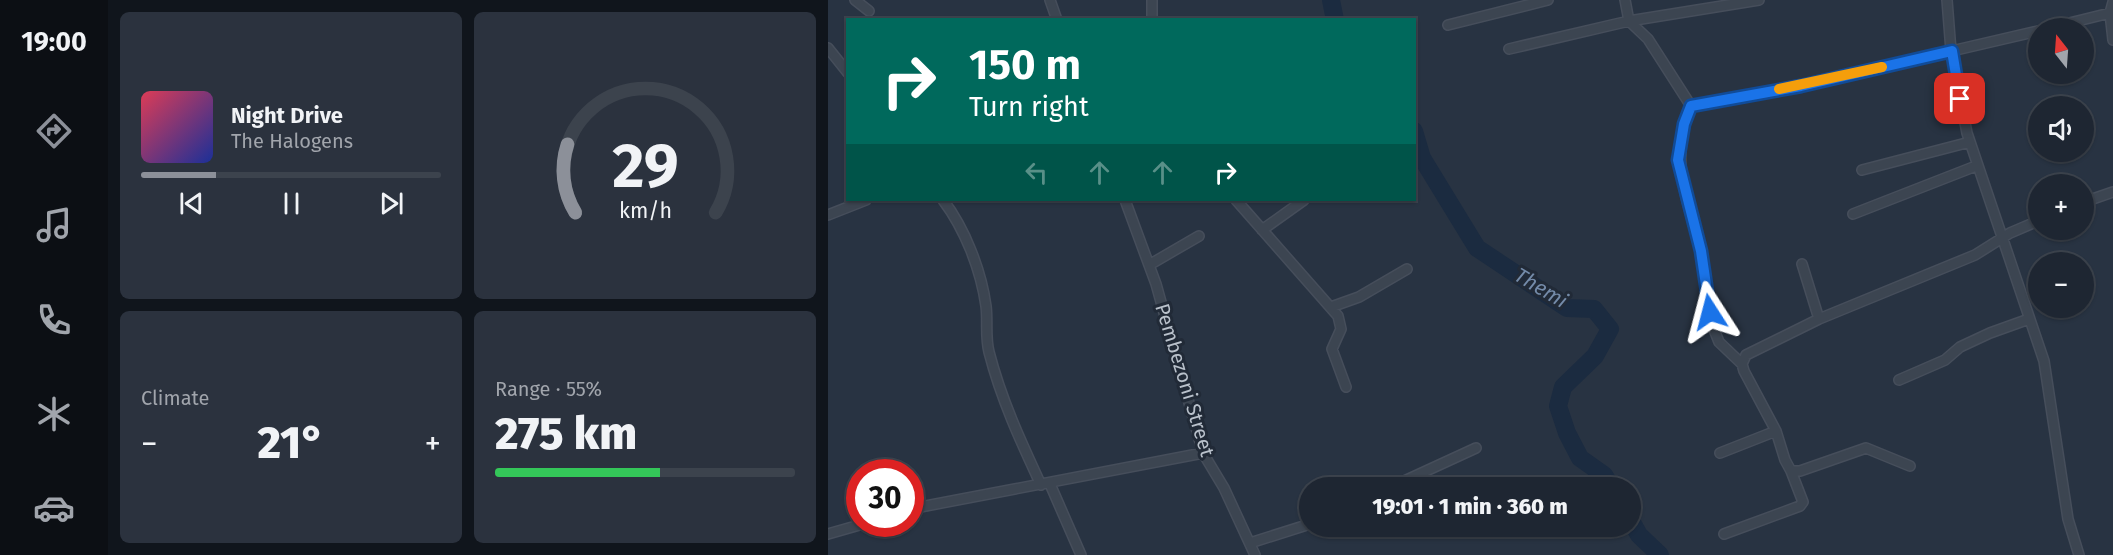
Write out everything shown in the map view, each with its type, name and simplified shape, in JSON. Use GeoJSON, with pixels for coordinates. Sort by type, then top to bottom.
{"type":"FeatureCollection","features":[{"type":"Feature","properties":{"kind":"street"},"geometry":{"type":"LineString","coordinates":[[855,0],[869,11]]}},
{"type":"Feature","properties":{"kind":"street"},"geometry":{"type":"LineString","coordinates":[[1050,0],[1056,18]]}},
{"type":"Feature","properties":{"kind":"street"},"geometry":{"type":"LineString","coordinates":[[1152,0],[1152,18]]}},
{"type":"Feature","properties":{"kind":"street"},"geometry":{"type":"LineString","coordinates":[[1448,25],[1548,0]]}},
{"type":"Feature","properties":{"kind":"street"},"geometry":{"type":"LineString","coordinates":[[1625,0],[1629,21],[1648,39],[1691,106]]}},
{"type":"Feature","properties":{"kind":"street"},"geometry":{"type":"LineString","coordinates":[[1509,49],[1629,21],[1759,0]]}},
{"type":"Feature","properties":{"kind":"street"},"geometry":{"type":"LineString","coordinates":[[1947,0],[1952,51],[1976,166],[2044,361],[2068,519],[2079,555]]}},
{"type":"Feature","properties":{"kind":"street"},"geometry":{"type":"LineString","coordinates":[[2113,2],[2110,13],[2113,40]]}},
{"type":"Feature","properties":{"kind":"street"},"geometry":{"type":"LineString","coordinates":[[2090,18],[2110,13]]}},
{"type":"Feature","properties":{"kind":"street"},"geometry":{"type":"LineString","coordinates":[[1691,106],[1801,86],[2028,33]]}},
{"type":"Feature","properties":{"kind":"street"},"geometry":{"type":"LineString","coordinates":[[828,48],[846,70]]}},
{"type":"Feature","properties":{"kind":"street"},"geometry":{"type":"LineString","coordinates":[[1691,106],[1684,124],[1678,160],[1701,251],[1715,332],[1719,342],[1742,364],[1776,431],[1785,460],[1803,502],[1800,506],[1724,534]]}},
{"type":"Feature","properties":{"kind":"street"},"geometry":{"type":"LineString","coordinates":[[1862,170],[1970,142]]}},
{"type":"Feature","properties":{"kind":"street"},"geometry":{"type":"LineString","coordinates":[[1853,214],[1976,166]]}},
{"type":"Feature","properties":{"kind":"street"},"geometry":{"type":"LineString","coordinates":[[2094,199],[2113,192]]}},
{"type":"Feature","properties":{"kind":"street"},"geometry":{"type":"LineString","coordinates":[[828,215],[863,201]]}},
{"type":"Feature","properties":{"kind":"street"},"geometry":{"type":"LineString","coordinates":[[944,201],[954,214],[972,254],[986,308],[986,338],[999,389],[1081,555]]}},
{"type":"Feature","properties":{"kind":"street","name":"Pembezoni Street"},"geometry":{"type":"LineString","coordinates":[[1125,201],[1149,265],[1185,378],[1203,453],[1224,488],[1255,555]]}},
{"type":"Feature","properties":{"kind":"street"},"geometry":{"type":"LineString","coordinates":[[1237,201],[1331,307],[1341,323],[1332,349],[1346,387]]}},
{"type":"Feature","properties":{"kind":"street"},"geometry":{"type":"LineString","coordinates":[[1262,230],[1303,201]]}},
{"type":"Feature","properties":{"kind":"street"},"geometry":{"type":"LineString","coordinates":[[1742,364],[1746,355],[1751,352],[1819,319],[1975,255],[2028,226]]}},
{"type":"Feature","properties":{"kind":"street"},"geometry":{"type":"LineString","coordinates":[[1149,265],[1199,236]]}},
{"type":"Feature","properties":{"kind":"street"},"geometry":{"type":"LineString","coordinates":[[1802,264],[1819,319]]}},
{"type":"Feature","properties":{"kind":"street"},"geometry":{"type":"LineString","coordinates":[[1331,307],[1359,297],[1407,269]]}},
{"type":"Feature","properties":{"kind":"street"},"geometry":{"type":"LineString","coordinates":[[1899,380],[1945,360],[1960,347],[2029,319]]}},
{"type":"Feature","properties":{"kind":"street"},"geometry":{"type":"LineString","coordinates":[[1720,453],[1776,431]]}},
{"type":"Feature","properties":{"kind":"street"},"geometry":{"type":"LineString","coordinates":[[1413,477],[1476,448]]}},
{"type":"Feature","properties":{"kind":"street"},"geometry":{"type":"LineString","coordinates":[[1791,471],[1800,471],[1866,448],[1910,466]]}},
{"type":"Feature","properties":{"kind":"street"},"geometry":{"type":"LineString","coordinates":[[924,506],[1203,453]]}},
{"type":"Feature","properties":{"kind":"street"},"geometry":{"type":"LineString","coordinates":[[1250,543],[1299,527]]}},
{"type":"Feature","properties":{"kind":"street"},"geometry":{"type":"LineString","coordinates":[[828,534],[846,529]]}},
{"type":"Feature","properties":{"kind":"waterway","name":"Themi"},"geometry":{"type":"LineString","coordinates":[[1331,0],[1335,18]]}},
{"type":"Feature","properties":{"kind":"waterway","name":"Themi"},"geometry":{"type":"LineString","coordinates":[[1416,138],[1422,158],[1477,248],[1567,308],[1594,309],[1610,329],[1595,356],[1563,387],[1558,406],[1567,433],[1580,458],[1605,477]]}},
{"type":"Feature","properties":{"kind":"waterway","name":"Themi"},"geometry":{"type":"LineString","coordinates":[[1641,537],[1660,555]]}},
{"type":"Feature","properties":{"kind":"slow traffic"},"geometry":{"type":"LineString","coordinates":[[1779,89],[1882,67]]}},
{"type":"Feature","properties":{"kind":"route"},"geometry":{"type":"LineString","coordinates":[[1710,312],[1701,251],[1678,160],[1684,124],[1691,106],[1801,86],[1952,51],[1960,99]]}}]}
